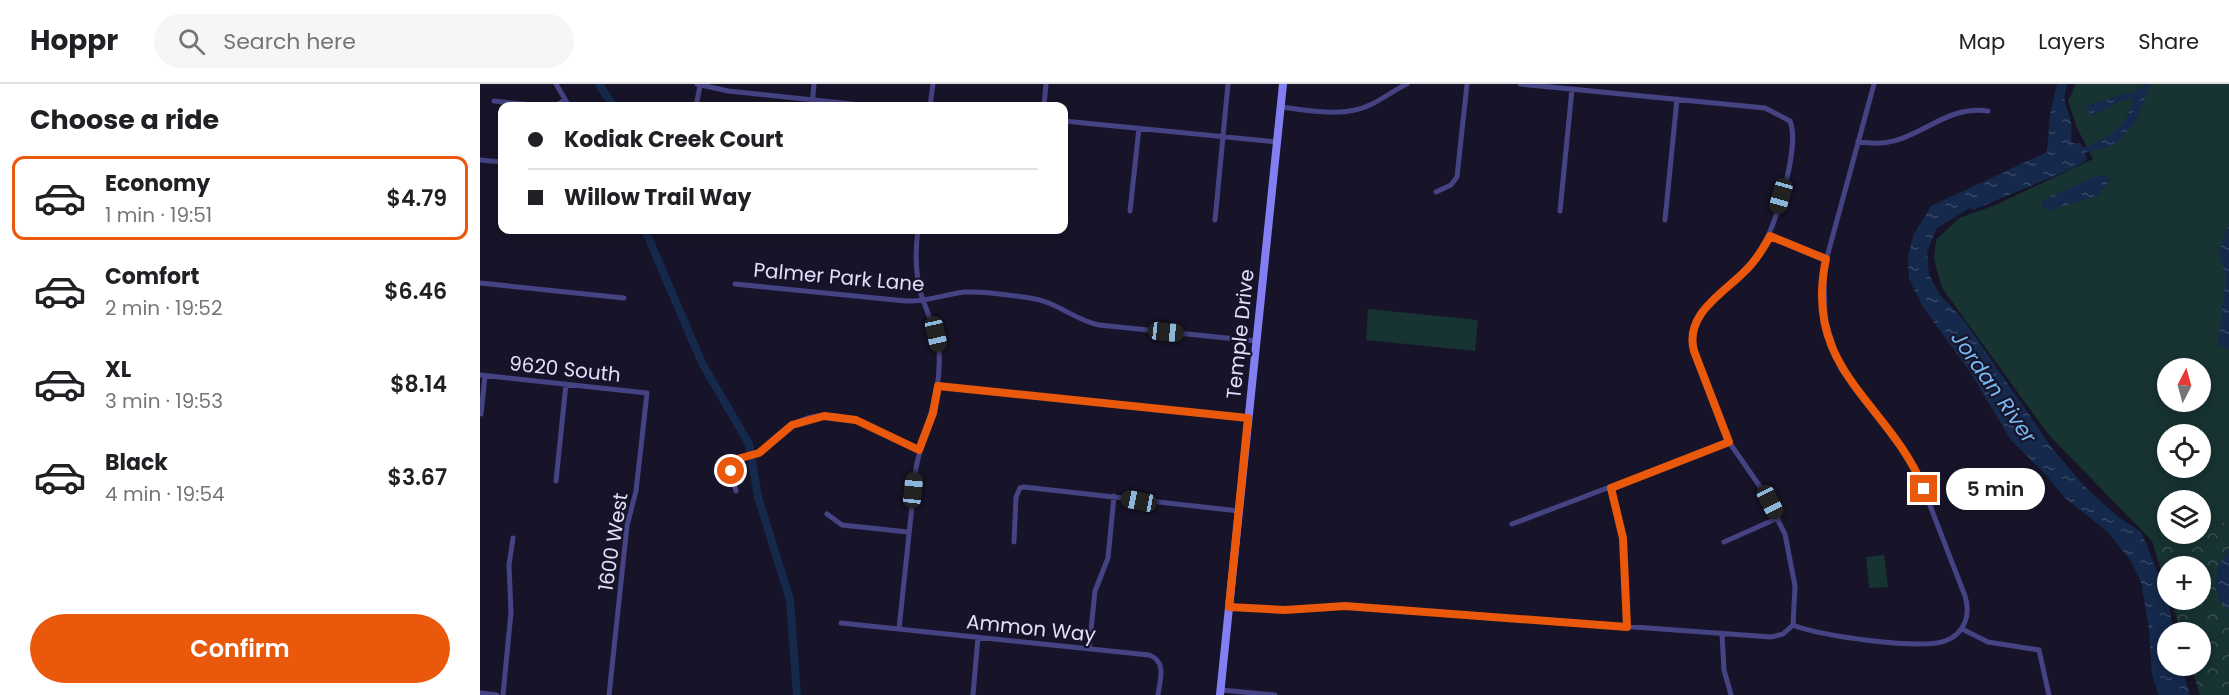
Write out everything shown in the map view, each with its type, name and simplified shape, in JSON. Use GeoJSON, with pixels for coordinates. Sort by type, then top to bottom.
{"type":"FeatureCollection","features":[{"type":"Feature","properties":{"kind":"street"},"geometry":{"type":"LineString","coordinates":[[556,84],[565,100],[562,102]]}},
{"type":"Feature","properties":{"kind":"street"},"geometry":{"type":"LineString","coordinates":[[812,102],[814,84]]}},
{"type":"Feature","properties":{"kind":"street"},"geometry":{"type":"LineString","coordinates":[[931,102],[933,84]]}},
{"type":"Feature","properties":{"kind":"street"},"geometry":{"type":"LineString","coordinates":[[1044,102],[1046,84]]}},
{"type":"Feature","properties":{"kind":"street"},"geometry":{"type":"LineString","coordinates":[[1215,220],[1228,84]]}},
{"type":"Feature","properties":{"kind":"street","name":"Temple Drive"},"geometry":{"type":"LineString","coordinates":[[1220,692],[1283,84]]}},
{"type":"Feature","properties":{"kind":"street"},"geometry":{"type":"LineString","coordinates":[[1280,107],[1329,112],[1349,111],[1369,105],[1407,84]]}},
{"type":"Feature","properties":{"kind":"street"},"geometry":{"type":"LineString","coordinates":[[1436,192],[1451,185],[1457,177],[1467,84]]}},
{"type":"Feature","properties":{"kind":"street"},"geometry":{"type":"LineString","coordinates":[[1229,607],[1285,610],[1345,606],[1722,634],[1778,636],[1793,625],[1796,603],[1793,568],[1778,518],[1761,488],[1729,442],[1694,351],[1692,338],[1705,308],[1747,270],[1770,236],[1794,147],[1790,121],[1765,108],[1521,84]]}},
{"type":"Feature","properties":{"kind":"street"},"geometry":{"type":"LineString","coordinates":[[1793,625],[1844,639],[1929,643],[1950,639],[1962,629],[1968,613],[1968,604],[1919,477],[1907,455],[1836,359],[1825,320],[1826,259],[1874,84]]}},
{"type":"Feature","properties":{"kind":"street"},"geometry":{"type":"LineString","coordinates":[[696,102],[698,85],[805,102]]}},
{"type":"Feature","properties":{"kind":"street"},"geometry":{"type":"LineString","coordinates":[[1560,211],[1572,89]]}},
{"type":"Feature","properties":{"kind":"street"},"geometry":{"type":"LineString","coordinates":[[1665,220],[1677,99]]}},
{"type":"Feature","properties":{"kind":"street"},"geometry":{"type":"LineString","coordinates":[[494,101],[504,102]]}},
{"type":"Feature","properties":{"kind":"street"},"geometry":{"type":"LineString","coordinates":[[1858,141],[1875,145],[1891,143],[1965,111],[1988,111]]}},
{"type":"Feature","properties":{"kind":"street"},"geometry":{"type":"LineString","coordinates":[[1068,121],[1277,142]]}},
{"type":"Feature","properties":{"kind":"street"},"geometry":{"type":"LineString","coordinates":[[1130,211],[1139,128]]}},
{"type":"Feature","properties":{"kind":"street"},"geometry":{"type":"LineString","coordinates":[[480,160],[498,162]]}},
{"type":"Feature","properties":{"kind":"street"},"geometry":{"type":"LineString","coordinates":[[899,629],[908,532],[919,450],[933,413],[938,386],[939,348],[924,301],[916,264],[918,234]]}},
{"type":"Feature","properties":{"kind":"street"},"geometry":{"type":"LineString","coordinates":[[1770,236],[1826,259]]}},
{"type":"Feature","properties":{"kind":"street"},"geometry":{"type":"LineString","coordinates":[[480,282],[624,298]]}},
{"type":"Feature","properties":{"kind":"street","name":"Palmer Park Lane"},"geometry":{"type":"LineString","coordinates":[[735,284],[924,301],[966,292],[1030,298],[1052,303],[1079,319],[1099,325],[1256,341]]}},
{"type":"Feature","properties":{"kind":"street"},"geometry":{"type":"LineString","coordinates":[[481,414],[483,375]]}},
{"type":"Feature","properties":{"kind":"street","name":"9620 South"},"geometry":{"type":"LineString","coordinates":[[483,375],[647,393]]}},
{"type":"Feature","properties":{"kind":"street"},"geometry":{"type":"LineString","coordinates":[[556,481],[566,384]]}},
{"type":"Feature","properties":{"kind":"street"},"geometry":{"type":"LineString","coordinates":[[938,386],[1248,418]]}},
{"type":"Feature","properties":{"kind":"street","name":"1600 West"},"geometry":{"type":"LineString","coordinates":[[609,695],[627,526],[636,491],[647,393]]}},
{"type":"Feature","properties":{"kind":"street"},"geometry":{"type":"LineString","coordinates":[[736,491],[731,466],[737,459],[752,456],[792,425],[812,417],[834,415],[856,420],[919,450]]}},
{"type":"Feature","properties":{"kind":"street"},"geometry":{"type":"LineString","coordinates":[[1512,524],[1729,442]]}},
{"type":"Feature","properties":{"kind":"street"},"geometry":{"type":"LineString","coordinates":[[1014,542],[1016,497],[1020,488],[1029,486],[1239,511]]}},
{"type":"Feature","properties":{"kind":"street"},"geometry":{"type":"LineString","coordinates":[[1611,488],[1623,538],[1627,627]]}},
{"type":"Feature","properties":{"kind":"street"},"geometry":{"type":"LineString","coordinates":[[1089,649],[1095,591],[1108,558],[1114,496]]}},
{"type":"Feature","properties":{"kind":"street"},"geometry":{"type":"LineString","coordinates":[[827,514],[842,525],[908,532]]}},
{"type":"Feature","properties":{"kind":"street"},"geometry":{"type":"LineString","coordinates":[[1724,542],[1778,518]]}},
{"type":"Feature","properties":{"kind":"street"},"geometry":{"type":"LineString","coordinates":[[503,695],[512,612],[509,565],[513,538]]}},
{"type":"Feature","properties":{"kind":"street","name":"Ammon Way"},"geometry":{"type":"LineString","coordinates":[[841,624],[1149,655],[1158,660],[1161,669],[1158,695]]}},
{"type":"Feature","properties":{"kind":"street"},"geometry":{"type":"LineString","coordinates":[[1962,629],[1988,642],[2039,650],[2049,695]]}},
{"type":"Feature","properties":{"kind":"street"},"geometry":{"type":"LineString","coordinates":[[1722,634],[1724,670],[1731,695]]}},
{"type":"Feature","properties":{"kind":"street"},"geometry":{"type":"LineString","coordinates":[[973,695],[978,638]]}},
{"type":"Feature","properties":{"kind":"street"},"geometry":{"type":"LineString","coordinates":[[1220,692],[1275,695]]}},
{"type":"Feature","properties":{"kind":"street"},"geometry":{"type":"LineString","coordinates":[[480,693],[497,695]]}},
{"type":"Feature","properties":{"kind":"green space"},"geometry":{"type":"Polygon","coordinates":[[[2076,84],[2229,84],[2229,524],[2219,521],[2211,524],[2211,490],[2157,490],[2157,540],[2152,541],[2048,434],[1942,288],[1934,259],[1936,240],[1959,218],[1993,206],[2093,159],[2077,128],[2068,101],[2076,84]]]}},
{"type":"Feature","properties":{"kind":"green space"},"geometry":{"type":"Polygon","coordinates":[[[1368,309],[1478,320],[1475,351],[1366,340],[1368,309]]]}},
{"type":"Feature","properties":{"kind":"green space"},"geometry":{"type":"Polygon","coordinates":[[[2219,521],[2229,524],[2229,695],[2200,695],[2194,676],[2211,676],[2211,622],[2178,622],[2174,610],[2211,610],[2211,556],[2157,557],[2152,541],[2157,540],[2157,544],[2211,544],[2211,524],[2219,521]]]}},
{"type":"Feature","properties":{"kind":"green space"},"geometry":{"type":"Polygon","coordinates":[[[1884,555],[1888,587],[1869,588],[1866,557],[1884,555]]]}},
{"type":"Feature","properties":{"kind":"water","name":"Jordan River"},"geometry":{"type":"Polygon","coordinates":[[[2057,84],[2068,84],[2065,99],[2071,126],[2071,138],[2073,143],[2080,143],[2083,148],[2107,136],[2122,124],[2127,117],[2132,98],[2123,100],[2092,116],[2086,106],[2124,94],[2135,93],[2144,84],[2150,84],[2131,127],[2111,146],[2085,153],[2087,159],[2078,166],[1973,210],[1970,208],[1937,228],[1927,251],[1929,275],[1940,295],[1963,319],[2052,448],[2084,486],[2117,516],[2141,532],[2157,570],[2157,610],[2170,610],[2172,622],[2157,622],[2157,676],[2184,676],[2190,695],[2159,695],[2152,675],[2149,629],[2141,582],[2130,560],[2108,532],[2065,498],[2011,440],[1969,370],[1923,307],[1909,279],[1908,257],[1913,236],[1931,206],[2047,152],[2050,115],[2057,84]]]}},
{"type":"Feature","properties":{"kind":"water"},"geometry":{"type":"Polygon","coordinates":[[[2107,175],[2110,181],[2097,196],[2047,211],[2041,204],[2043,200],[2097,176],[2107,175]]]}},
{"type":"Feature","properties":{"kind":"water"},"geometry":{"type":"Polygon","coordinates":[[[2229,223],[2229,350],[2218,344],[2226,278],[2219,252],[2229,223]]]}},
{"type":"Feature","properties":{"kind":"water"},"geometry":{"type":"Polygon","coordinates":[[[2229,550],[2229,610],[2218,596],[2216,580],[2220,565],[2229,550]]]}},
{"type":"Feature","properties":{"kind":"waterway"},"geometry":{"type":"LineString","coordinates":[[599,84],[610,102]]}},
{"type":"Feature","properties":{"kind":"waterway"},"geometry":{"type":"LineString","coordinates":[[647,234],[702,363],[749,444],[758,497],[790,600],[797,695]]}},
{"type":"Feature","properties":{"kind":"route"},"geometry":{"type":"LineString","coordinates":[[731,471],[731,466],[737,459],[759,453],[792,425],[812,417],[834,415],[856,420],[919,450],[933,413],[938,386],[1248,418],[1229,607],[1296,610],[1345,606],[1627,627],[1623,538],[1619,512],[1611,488],[1729,442],[1694,351],[1692,338],[1705,308],[1747,270],[1770,236],[1826,259],[1824,268],[1825,320],[1836,359],[1848,379],[1907,455],[1924,489]]}}]}
